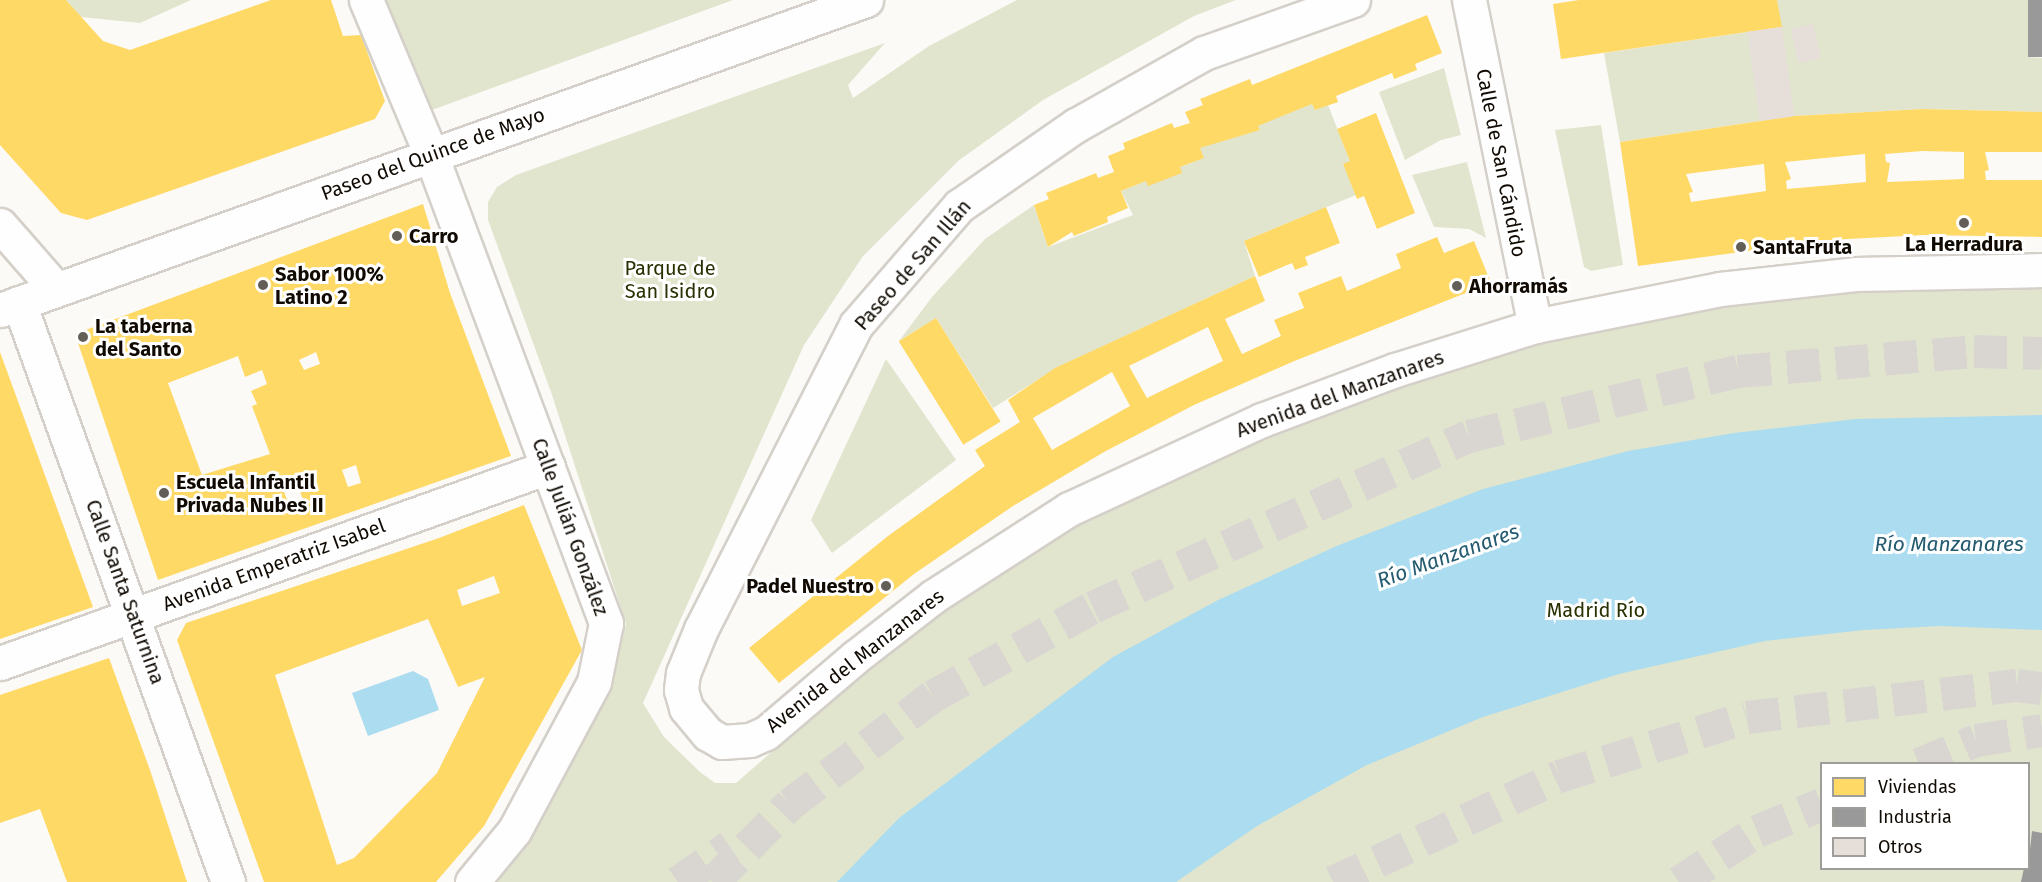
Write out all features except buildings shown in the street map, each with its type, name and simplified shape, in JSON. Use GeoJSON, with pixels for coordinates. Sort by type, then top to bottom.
{"type":"FeatureCollection","features":[{"type":"Feature","properties":{"kind":"street","name":"Calle Julián González"},"geometry":{"type":"LineString","coordinates":[[366,0],[431,155],[606,623],[594,682],[514,831],[472,882]]}},
{"type":"Feature","properties":{"kind":"street","name":"Paseo del Quince de Mayo"},"geometry":{"type":"LineString","coordinates":[[10,306],[866,0]]}},
{"type":"Feature","properties":{"kind":"street","name":"Paseo de San Illán"},"geometry":{"type":"LineString","coordinates":[[722,742],[708,734],[686,708],[681,690],[683,673],[751,526],[781,476],[856,325],[959,206],[1076,125],[1204,53],[1353,0]]}},
{"type":"Feature","properties":{"kind":"street","name":"Calle de San Cándido"},"geometry":{"type":"LineString","coordinates":[[1469,0],[1535,326]]}},
{"type":"Feature","properties":{"kind":"street"},"geometry":{"type":"LineString","coordinates":[[0,225],[56,290]]}},
{"type":"Feature","properties":{"kind":"street","name":"Avenida del Manzanares"},"geometry":{"type":"LineString","coordinates":[[722,742],[750,740],[766,733],[854,658],[934,596],[1070,508],[1262,420],[1395,370],[1535,326],[1720,289],[1855,274],[2042,270]]}},
{"type":"Feature","properties":{"kind":"street","name":"Calle Santa Saturnina"},"geometry":{"type":"LineString","coordinates":[[10,306],[135,615],[228,882]]}},
{"type":"Feature","properties":{"kind":"street","name":"Avenida Emperatriz Isabel"},"geometry":{"type":"LineString","coordinates":[[0,663],[548,467]]}},
{"type":"Feature","properties":{"kind":"green space"},"geometry":{"type":"Polygon","coordinates":[[[66,0],[191,0],[140,23],[81,17],[66,0]]]}},
{"type":"Feature","properties":{"kind":"green space"},"geometry":{"type":"Polygon","coordinates":[[[384,0],[733,0],[429,111],[384,0]]]}},
{"type":"Feature","properties":{"kind":"green space","name":"Madrid Río"},"geometry":{"type":"Polygon","coordinates":[[[1017,0],[1236,0],[1194,16],[1043,100],[958,161],[863,256],[804,345],[643,703],[664,737],[700,772],[715,783],[736,783],[923,620],[1075,521],[1138,496],[1259,433],[1469,360],[1645,314],[1870,282],[2042,283],[2042,882],[491,882],[618,658],[626,624],[551,392],[488,220],[488,202],[497,187],[516,175],[885,43],[848,85],[853,98],[929,46],[1017,0]]]}},
{"type":"Feature","properties":{"kind":"green space"},"geometry":{"type":"Polygon","coordinates":[[[1777,0],[2028,0],[2029,57],[2042,58],[2042,112],[1923,109],[1794,116],[1620,142],[1604,53],[1781,27],[1777,0]]]}},
{"type":"Feature","properties":{"kind":"green space"},"geometry":{"type":"Polygon","coordinates":[[[1444,68],[1461,135],[1441,140],[1405,160],[1379,92],[1444,68]]]}},
{"type":"Feature","properties":{"kind":"green space"},"geometry":{"type":"Polygon","coordinates":[[[1312,104],[1315,110],[1328,105],[1350,161],[1356,195],[1244,241],[1255,276],[1056,368],[993,408],[936,318],[899,341],[932,297],[985,239],[1034,205],[1048,247],[1133,215],[1121,191],[1203,158],[1200,148],[1312,104]]]}},
{"type":"Feature","properties":{"kind":"green space"},"geometry":{"type":"Polygon","coordinates":[[[1601,125],[1623,265],[1591,271],[1584,267],[1555,130],[1601,125]]]}},
{"type":"Feature","properties":{"kind":"green space"},"geometry":{"type":"Polygon","coordinates":[[[1467,162],[1486,238],[1469,229],[1434,227],[1412,175],[1467,162]]]}},
{"type":"Feature","properties":{"kind":"green space"},"geometry":{"type":"Polygon","coordinates":[[[886,359],[956,460],[832,553],[811,520],[886,359]]]}},
{"type":"Feature","properties":{"kind":"water","name":"Río Manzanares"},"geometry":{"type":"Polygon","coordinates":[[[2042,415],[2042,630],[1940,626],[1864,630],[1765,641],[1619,674],[1483,717],[1367,765],[1257,826],[1176,882],[837,882],[899,818],[1113,657],[1218,600],[1339,545],[1483,489],[1628,451],[1734,433],[1856,419],[2042,415]]]}},
{"type":"Feature","properties":{"kind":"water"},"geometry":{"type":"Polygon","coordinates":[[[413,671],[428,679],[439,710],[368,736],[352,693],[413,671]]]}},
{"type":"Feature","properties":{"kind":"tunnel"},"geometry":{"type":"LineString","coordinates":[[713,882],[790,804],[933,696],[1093,607],[1469,436],[1738,371],[1974,351],[2042,353]]}},
{"type":"Feature","properties":{"kind":"tunnel"},"geometry":{"type":"LineString","coordinates":[[1333,882],[1559,776],[1747,717],[2017,685],[2042,688]]}},
{"type":"Feature","properties":{"kind":"tunnel"},"geometry":{"type":"LineString","coordinates":[[1924,762],[1976,740],[2042,730]]}},
{"type":"Feature","properties":{"kind":"tunnel"},"geometry":{"type":"LineString","coordinates":[[1679,882],[1757,831],[1820,805]]}},
{"type":"Feature","properties":{"kind":"tunnel"},"geometry":{"type":"LineString","coordinates":[[678,882],[730,846]]}},
{"type":"Feature","properties":{"kind":"place","name":"La Herradura"},"geometry":{"type":"Point","coordinates":[1964,223]}},
{"type":"Feature","properties":{"kind":"place","name":"Carro"},"geometry":{"type":"Point","coordinates":[397,236]}},
{"type":"Feature","properties":{"kind":"place","name":"SantaFruta"},"geometry":{"type":"Point","coordinates":[1741,247]}},
{"type":"Feature","properties":{"kind":"place","name":"Sabor 100% Latino 2"},"geometry":{"type":"Point","coordinates":[263,285]}},
{"type":"Feature","properties":{"kind":"place","name":"Ahorramás"},"geometry":{"type":"Point","coordinates":[1457,286]}},
{"type":"Feature","properties":{"kind":"place","name":"La taberna del Santo"},"geometry":{"type":"Point","coordinates":[83,337]}},
{"type":"Feature","properties":{"kind":"place","name":"Escuela Infantil Privada Nubes II"},"geometry":{"type":"Point","coordinates":[164,493]}},
{"type":"Feature","properties":{"kind":"place","name":"Padel Nuestro"},"geometry":{"type":"Point","coordinates":[886,586]}},
{"type":"Feature","properties":{"kind":"park label","name":"Parque de San Isidro"},"geometry":{"type":"Point","coordinates":[670,280]}}]}
